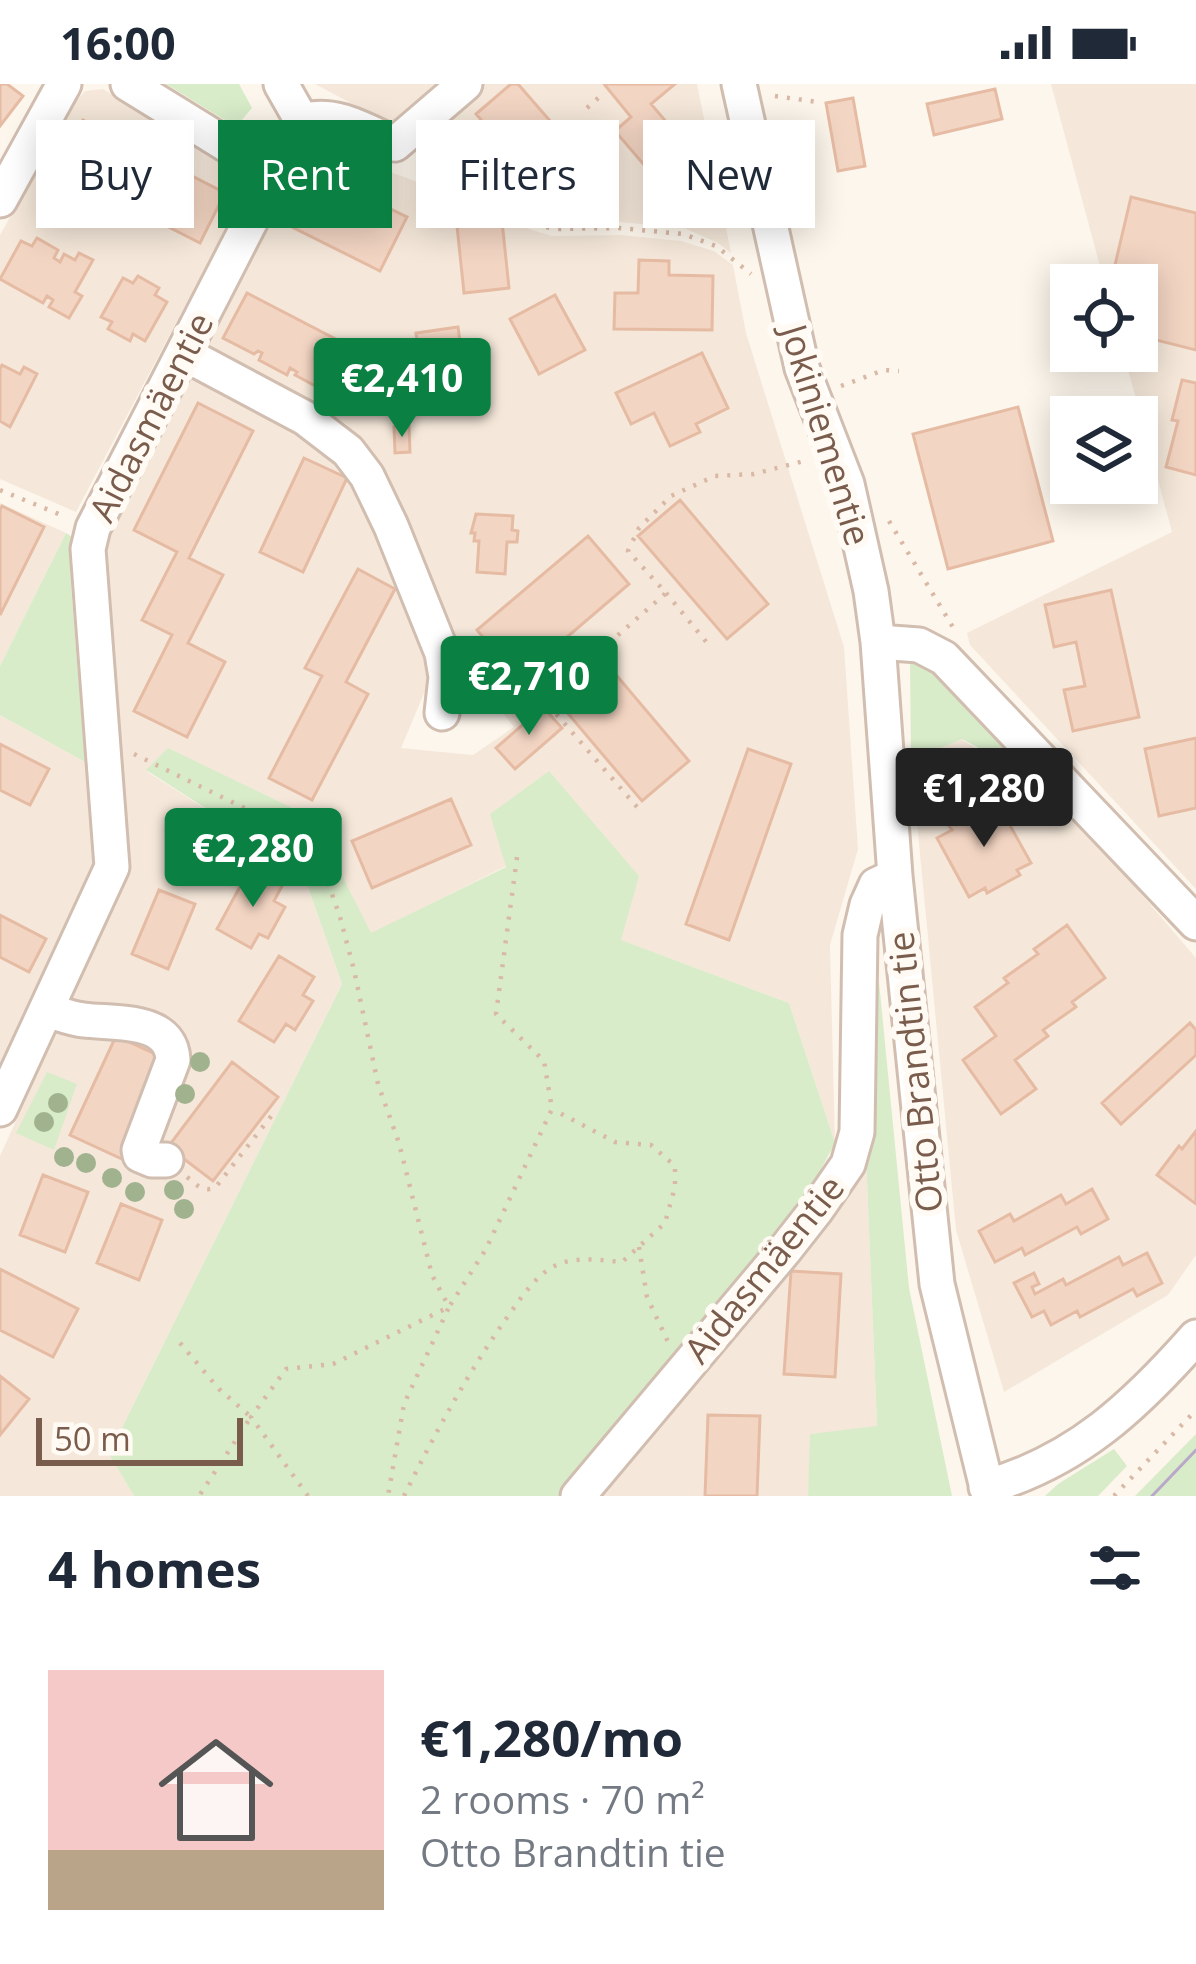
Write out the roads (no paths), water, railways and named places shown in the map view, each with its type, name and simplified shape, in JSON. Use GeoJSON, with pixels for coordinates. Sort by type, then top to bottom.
{"type":"FeatureCollection","features":[{"type":"Feature","properties":{"kind":"street"},"geometry":{"type":"LineString","coordinates":[[0,200],[64,84]]}},
{"type":"Feature","properties":{"kind":"street"},"geometry":{"type":"LineString","coordinates":[[128,84],[218,139]]}},
{"type":"Feature","properties":{"kind":"street"},"geometry":{"type":"LineString","coordinates":[[281,84],[301,120]]}},
{"type":"Feature","properties":{"kind":"street"},"geometry":{"type":"LineString","coordinates":[[392,143],[465,84]]}},
{"type":"Feature","properties":{"kind":"street","name":"Jokiniementie"},"geometry":{"type":"LineString","coordinates":[[740,89],[802,368],[847,484],[878,642]]}},
{"type":"Feature","properties":{"kind":"street"},"geometry":{"type":"LineString","coordinates":[[305,120],[318,116],[340,120]]}},
{"type":"Feature","properties":{"kind":"street","name":"Aidasmäentie"},"geometry":{"type":"LineString","coordinates":[[0,1109],[112,867],[88,549],[93,528],[247,228]]}},
{"type":"Feature","properties":{"kind":"street"},"geometry":{"type":"LineString","coordinates":[[183,353],[305,418],[348,452],[367,476],[442,653],[446,677],[442,713]]}},
{"type":"Feature","properties":{"kind":"street"},"geometry":{"type":"LineString","coordinates":[[878,642],[919,645],[944,658],[1196,923]]}},
{"type":"Feature","properties":{"kind":"street","name":"Otto Brandtin tie"},"geometry":{"type":"LineString","coordinates":[[878,642],[895,876],[937,1284],[988,1492]]}},
{"type":"Feature","properties":{"kind":"street","name":"Aidasmäentie"},"geometry":{"type":"LineString","coordinates":[[578,1496],[817,1209],[848,1165],[856,1132],[860,935],[876,885],[895,876]]}},
{"type":"Feature","properties":{"kind":"street"},"geometry":{"type":"LineString","coordinates":[[46,1010],[82,1020],[140,1025],[167,1040],[173,1060],[139,1150],[140,1155],[178,1170]]}},
{"type":"Feature","properties":{"kind":"street"},"geometry":{"type":"LineString","coordinates":[[988,1492],[1099,1433],[1196,1337]]}},
{"type":"Feature","properties":{"kind":"tram line"},"geometry":{"type":"LineString","coordinates":[[1152,1496],[1196,1450]]}}]}
